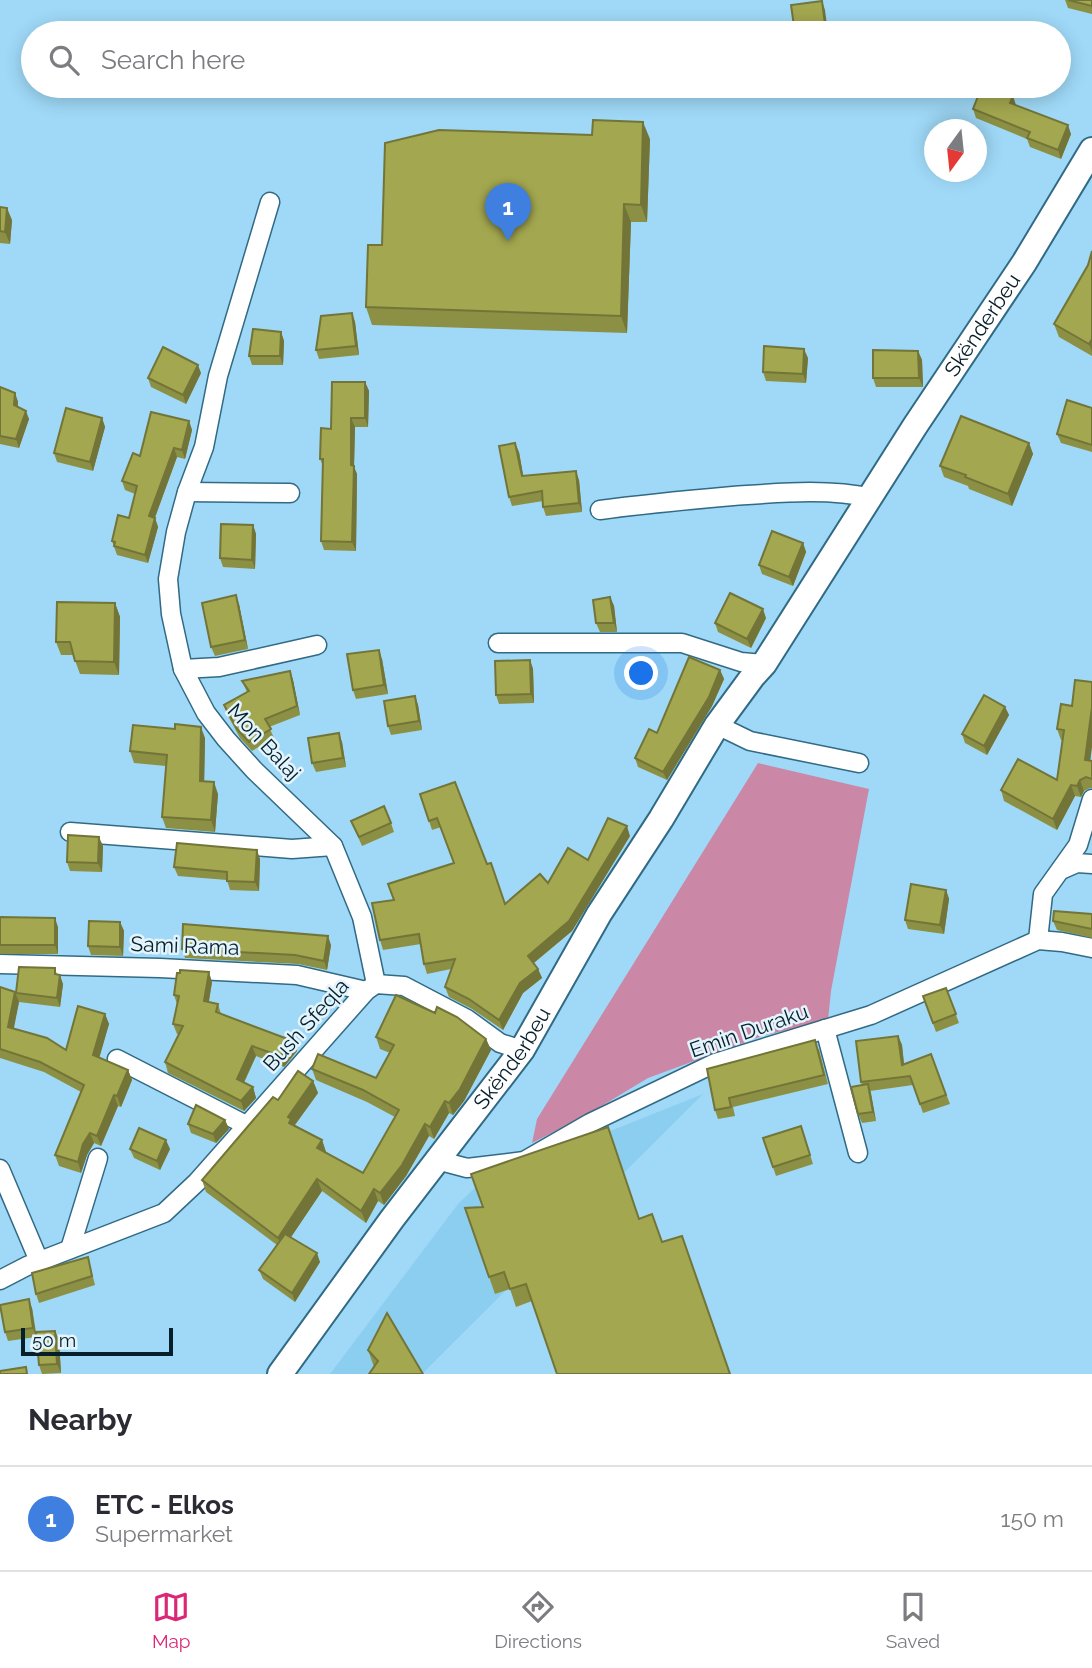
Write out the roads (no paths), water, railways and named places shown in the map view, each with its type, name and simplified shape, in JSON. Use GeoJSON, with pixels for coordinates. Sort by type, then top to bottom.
{"type":"FeatureCollection","features":[{"type":"Feature","properties":{"kind":"main road","name":"Skënderbeu"},"geometry":{"type":"LineString","coordinates":[[281,1374],[437,1160],[522,1050],[599,914],[661,819],[717,724],[764,664],[872,498],[915,426],[1024,263],[1092,150]]}},
{"type":"Feature","properties":{"kind":"street","name":"Mon Balaj"},"geometry":{"type":"LineString","coordinates":[[270,202],[218,376],[204,447],[176,532],[169,579],[171,614],[183,669],[206,713],[226,739],[333,846],[362,917],[371,987]]}},
{"type":"Feature","properties":{"kind":"street"},"geometry":{"type":"LineString","coordinates":[[187,492],[290,493]]}},
{"type":"Feature","properties":{"kind":"street"},"geometry":{"type":"LineString","coordinates":[[600,510],[767,493],[849,494],[872,498]]}},
{"type":"Feature","properties":{"kind":"street"},"geometry":{"type":"LineString","coordinates":[[498,643],[681,643],[741,662],[764,664]]}},
{"type":"Feature","properties":{"kind":"street"},"geometry":{"type":"LineString","coordinates":[[183,669],[219,667],[317,645]]}},
{"type":"Feature","properties":{"kind":"street"},"geometry":{"type":"LineString","coordinates":[[717,724],[750,741],[859,763]]}},
{"type":"Feature","properties":{"kind":"street"},"geometry":{"type":"LineString","coordinates":[[1092,799],[1078,845],[1043,894],[1038,940],[1092,948]]}},
{"type":"Feature","properties":{"kind":"street"},"geometry":{"type":"LineString","coordinates":[[69,832],[292,849],[333,846]]}},
{"type":"Feature","properties":{"kind":"street"},"geometry":{"type":"LineString","coordinates":[[1061,870],[1077,863],[1092,864]]}},
{"type":"Feature","properties":{"kind":"street","name":"Emin Duraku"},"geometry":{"type":"LineString","coordinates":[[437,1160],[467,1168],[524,1161],[590,1123],[715,1063],[872,1015],[1038,940]]}},
{"type":"Feature","properties":{"kind":"street","name":"Sami Rama"},"geometry":{"type":"LineString","coordinates":[[0,964],[297,975],[371,987]]}},
{"type":"Feature","properties":{"kind":"street","name":"Bush Sfeqla"},"geometry":{"type":"LineString","coordinates":[[0,1280],[39,1261],[164,1213],[179,1201],[371,987],[404,986],[467,1019],[500,1043],[522,1050]]}},
{"type":"Feature","properties":{"kind":"street"},"geometry":{"type":"LineString","coordinates":[[825,1029],[858,1153]]}},
{"type":"Feature","properties":{"kind":"street"},"geometry":{"type":"LineString","coordinates":[[117,1059],[246,1125]]}},
{"type":"Feature","properties":{"kind":"street"},"geometry":{"type":"LineString","coordinates":[[70,1249],[98,1158]]}},
{"type":"Feature","properties":{"kind":"street"},"geometry":{"type":"LineString","coordinates":[[0,1169],[39,1261]]}},
{"type":"Feature","properties":{"kind":"place","name":"ETC - Elkos"},"geometry":{"type":"Point","coordinates":[508,241]}}]}
